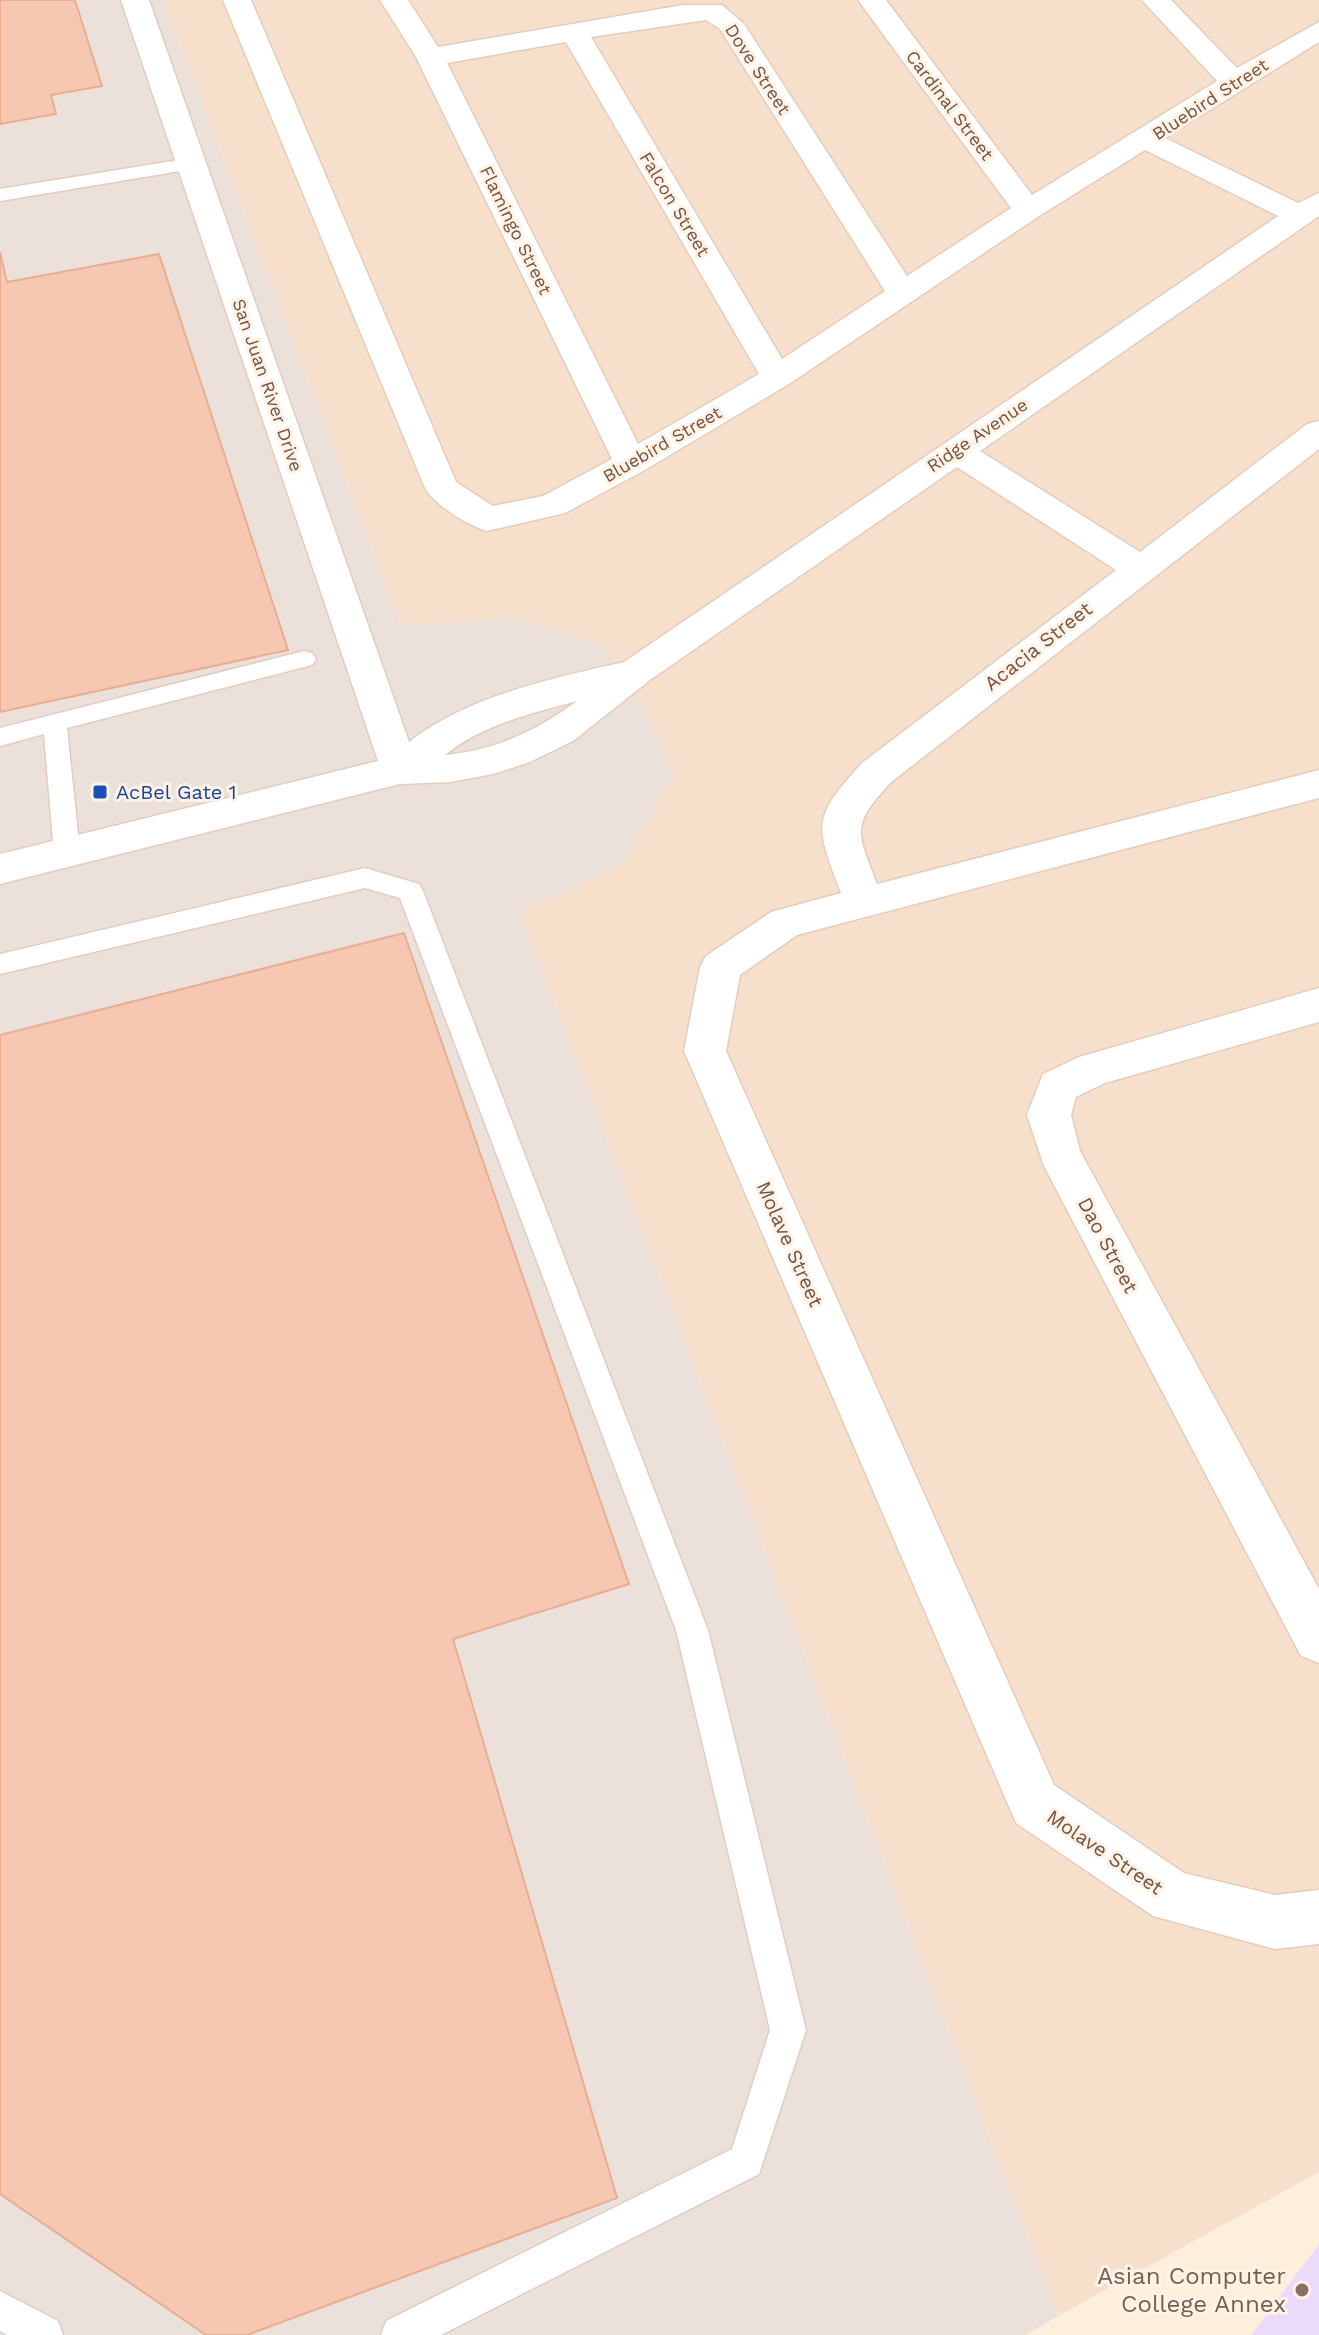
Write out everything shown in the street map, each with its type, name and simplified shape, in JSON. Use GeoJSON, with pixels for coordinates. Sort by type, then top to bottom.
{"type":"FeatureCollection","features":[{"type":"Feature","properties":{"kind":"street","name":"San Juan River Drive"},"geometry":{"type":"LineString","coordinates":[[135,0],[400,770]]}},
{"type":"Feature","properties":{"kind":"street","name":"Flamingo Street"},"geometry":{"type":"LineString","coordinates":[[394,0],[430,57],[631,463]]}},
{"type":"Feature","properties":{"kind":"street","name":"Cardinal Street"},"geometry":{"type":"LineString","coordinates":[[872,0],[1028,210]]}},
{"type":"Feature","properties":{"kind":"street"},"geometry":{"type":"LineString","coordinates":[[1156,0],[1233,81]]}},
{"type":"Feature","properties":{"kind":"street","name":"Bluebird Street"},"geometry":{"type":"LineString","coordinates":[[248,2],[442,488],[487,519],[553,505],[631,463],[777,377],[1028,210],[1147,140],[1233,81],[1319,30]]}},
{"type":"Feature","properties":{"kind":"street","name":"Dove Street"},"geometry":{"type":"LineString","coordinates":[[430,57],[712,11],[723,17],[902,292]]}},
{"type":"Feature","properties":{"kind":"street","name":"Falcon Street"},"geometry":{"type":"LineString","coordinates":[[574,32],[777,377]]}},
{"type":"Feature","properties":{"kind":"street"},"geometry":{"type":"LineString","coordinates":[[1147,140],[1309,209]]}},
{"type":"Feature","properties":{"kind":"street","name":"Ridge Avenue"},"geometry":{"type":"LineString","coordinates":[[0,869],[400,770],[468,766],[545,742],[602,704],[637,671],[1309,209]]}},
{"type":"Feature","properties":{"kind":"street","name":"Acacia Street"},"geometry":{"type":"LineString","coordinates":[[865,904],[839,835],[846,806],[876,773],[1319,432]]}},
{"type":"Feature","properties":{"kind":"street"},"geometry":{"type":"LineString","coordinates":[[955,450],[1139,568]]}},
{"type":"Feature","properties":{"kind":"street","name":"Molave Street"},"geometry":{"type":"LineString","coordinates":[[1319,784],[785,923],[721,967],[705,1051],[1035,1804],[1172,1897],[1275,1922],[1319,1917]]}},
{"type":"Feature","properties":{"kind":"street","name":"Dao Street"},"geometry":{"type":"LineString","coordinates":[[1319,1005],[1094,1069],[1058,1086],[1049,1115],[1059,1153],[1319,1639]]}},
{"type":"Feature","properties":{"kind":"lane"},"geometry":{"type":"LineString","coordinates":[[0,195],[191,164]]}},
{"type":"Feature","properties":{"kind":"lane"},"geometry":{"type":"LineString","coordinates":[[0,737],[304,659]]}},
{"type":"Feature","properties":{"kind":"lane"},"geometry":{"type":"LineString","coordinates":[[55,724],[67,853]]}},
{"type":"Feature","properties":{"kind":"lane"},"geometry":{"type":"LineString","coordinates":[[0,964],[365,878],[410,891],[692,1630],[788,2030],[746,2161],[400,2335]]}},
{"type":"Feature","properties":{"kind":"lane"},"geometry":{"type":"LineString","coordinates":[[0,2310],[44,2335]]}},
{"type":"Feature","properties":{"kind":"shaded area"},"geometry":{"type":"Polygon","coordinates":[[[0,0],[163,0],[401,625],[516,618],[606,647],[641,703],[675,773],[622,865],[520,912],[1058,2316],[1026,2335],[0,2335],[0,0]]]}},
{"type":"Feature","properties":{"kind":"shaded area"},"geometry":{"type":"Polygon","coordinates":[[[163,0],[1319,0],[1319,2172],[1058,2316],[520,912],[401,625],[163,0]]]}},
{"type":"Feature","properties":{"kind":"shaded area","name":"Asian Computer College Annex"},"geometry":{"type":"Polygon","coordinates":[[[1319,2244],[1319,2335],[1251,2335],[1319,2244]]]}},
{"type":"Feature","properties":{"kind":"building"},"geometry":{"type":"Polygon","coordinates":[[[0,0],[75,0],[102,86],[51,95],[56,114],[0,124],[0,0]]]}},
{"type":"Feature","properties":{"kind":"building"},"geometry":{"type":"Polygon","coordinates":[[[0,252],[7,282],[159,254],[288,650],[0,712],[0,252]]]}},
{"type":"Feature","properties":{"kind":"building"},"geometry":{"type":"Polygon","coordinates":[[[404,933],[629,1584],[453,1639],[617,2198],[247,2335],[206,2335],[0,2194],[0,1035],[404,933]]]}},
{"type":"Feature","properties":{"kind":"place","name":"AcBel Gate 1"},"geometry":{"type":"Point","coordinates":[100,792]}},
{"type":"Feature","properties":{"kind":"place","name":"Asian Computer College Annex"},"geometry":{"type":"Point","coordinates":[1302,2290]}}]}
